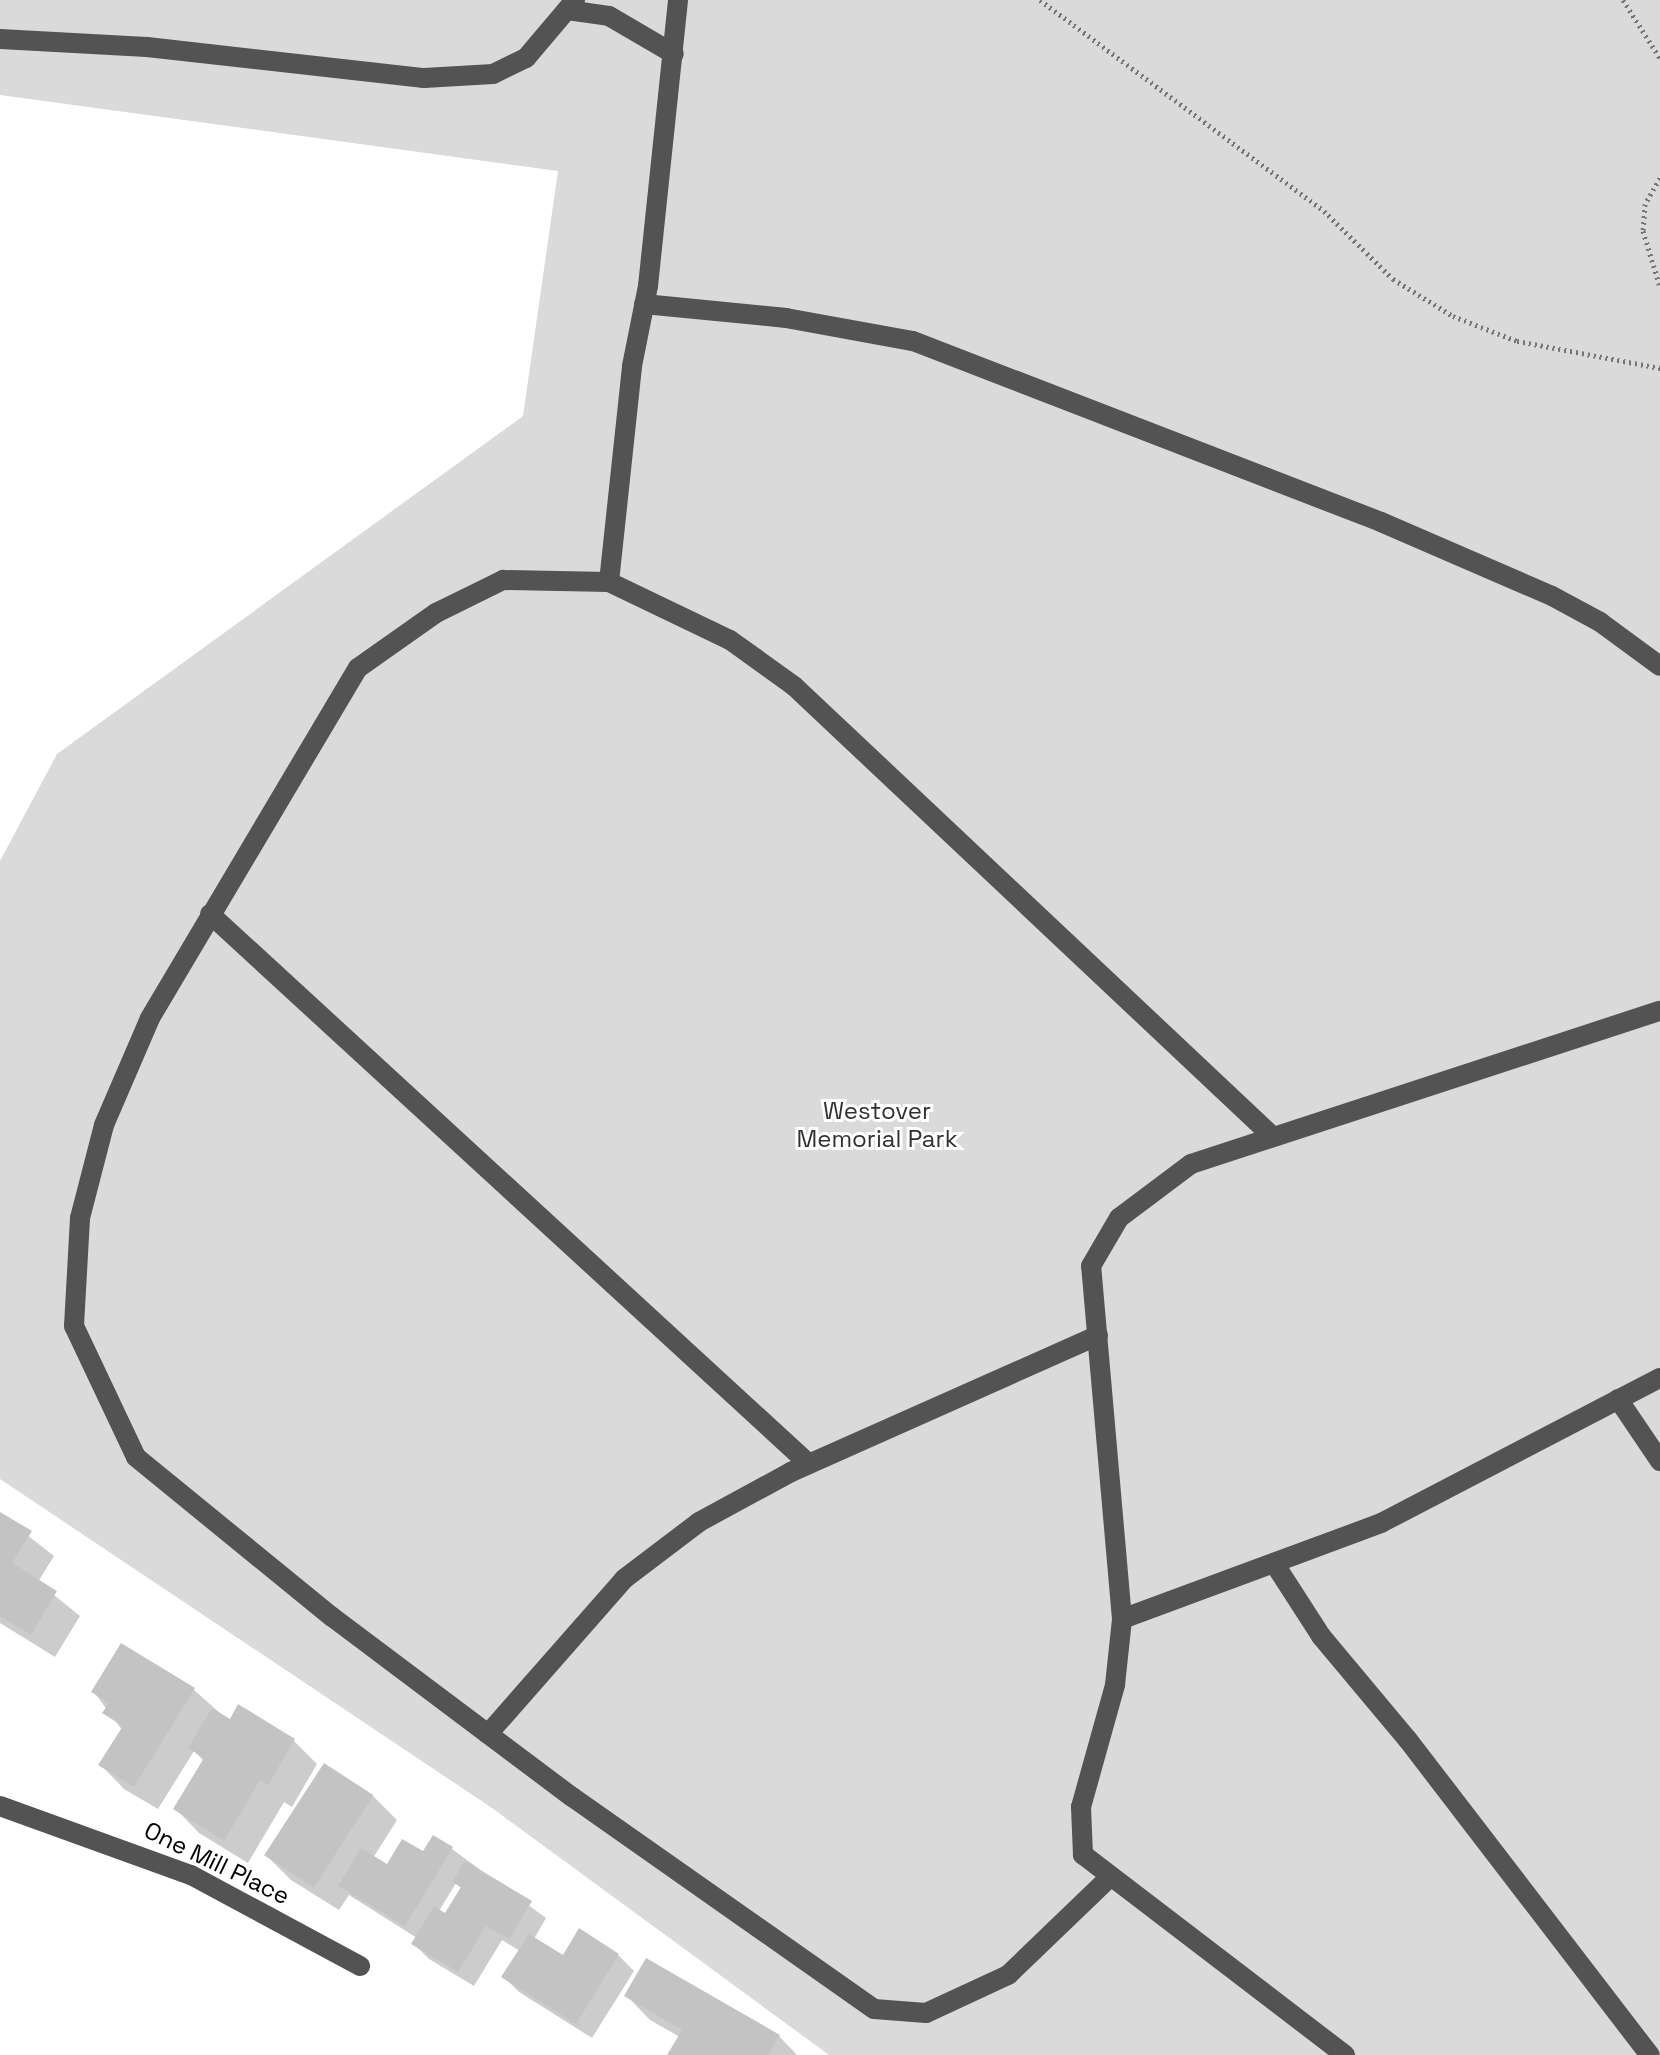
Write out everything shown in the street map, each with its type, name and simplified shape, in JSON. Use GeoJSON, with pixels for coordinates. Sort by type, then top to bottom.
{"type":"FeatureCollection","features":[{"type":"Feature","properties":{"kind":"street"},"geometry":{"type":"LineString","coordinates":[[609,582],[632,366],[644,304],[678,0]]}},
{"type":"Feature","properties":{"kind":"street"},"geometry":{"type":"LineString","coordinates":[[0,39],[147,47],[424,78],[493,74],[526,58],[571,5],[609,16],[674,54]]}},
{"type":"Feature","properties":{"kind":"street"},"geometry":{"type":"LineString","coordinates":[[644,304],[786,318],[913,341],[1381,522],[1552,596],[1600,622],[1660,666]]}},
{"type":"Feature","properties":{"kind":"street"},"geometry":{"type":"LineString","coordinates":[[1110,1877],[1008,1975],[926,2013],[874,2009],[488,1734],[136,1457],[74,1326],[80,1218],[104,1125],[150,1018],[358,668],[436,613],[503,580],[609,582],[730,640],[794,686],[1271,1135]]}},
{"type":"Feature","properties":{"kind":"street"},"geometry":{"type":"LineString","coordinates":[[210,914],[809,1464]]}},
{"type":"Feature","properties":{"kind":"street"},"geometry":{"type":"LineString","coordinates":[[1345,2055],[1083,1855],[1081,1807],[1115,1685],[1122,1619],[1091,1266],[1119,1218],[1191,1164],[1271,1135],[1660,1011]]}},
{"type":"Feature","properties":{"kind":"street"},"geometry":{"type":"LineString","coordinates":[[488,1734],[624,1579],[699,1522],[809,1464],[1098,1335]]}},
{"type":"Feature","properties":{"kind":"street"},"geometry":{"type":"LineString","coordinates":[[1122,1619],[1381,1523],[1660,1378]]}},
{"type":"Feature","properties":{"kind":"street"},"geometry":{"type":"LineString","coordinates":[[1618,1399],[1660,1461]]}},
{"type":"Feature","properties":{"kind":"street"},"geometry":{"type":"LineString","coordinates":[[1274,1563],[1321,1636],[1408,1740],[1650,2055]]}},
{"type":"Feature","properties":{"kind":"street","name":"One Mill Place"},"geometry":{"type":"LineString","coordinates":[[0,1806],[191,1875],[360,1966]]}},
{"type":"Feature","properties":{"kind":"path"},"geometry":{"type":"LineString","coordinates":[[1040,0],[1324,211],[1393,279],[1453,316],[1517,341],[1660,368]]}},
{"type":"Feature","properties":{"kind":"path"},"geometry":{"type":"LineString","coordinates":[[1623,0],[1660,58]]}},
{"type":"Feature","properties":{"kind":"path"},"geometry":{"type":"LineString","coordinates":[[1660,178],[1645,204],[1643,231],[1660,287]]}},
{"type":"Feature","properties":{"kind":"green space","name":"Westover Memorial Park"},"geometry":{"type":"Polygon","coordinates":[[[0,0],[1660,0],[1660,2055],[829,2055],[492,1808],[0,1479],[0,861],[57,754],[523,416],[558,171],[0,95],[0,0]]]}},
{"type":"Feature","properties":{"kind":"building"},"geometry":{"type":"Polygon","coordinates":[[[0,1512],[32,1531],[12,1563],[57,1591],[31,1635],[0,1616],[0,1512]]]}},
{"type":"Feature","properties":{"kind":"building"},"geometry":{"type":"Polygon","coordinates":[[[121,1643],[195,1688],[134,1787],[98,1765],[123,1726],[102,1713],[109,1703],[91,1692],[121,1643]]]}},
{"type":"Feature","properties":{"kind":"building"},"geometry":{"type":"Polygon","coordinates":[[[238,1704],[295,1739],[268,1785],[260,1780],[224,1841],[173,1809],[204,1758],[188,1748],[212,1708],[230,1719],[238,1704]]]}},
{"type":"Feature","properties":{"kind":"building"},"geometry":{"type":"Polygon","coordinates":[[[324,1763],[373,1795],[314,1887],[264,1855],[324,1763]]]}},
{"type":"Feature","properties":{"kind":"building"},"geometry":{"type":"Polygon","coordinates":[[[433,1835],[453,1847],[405,1926],[338,1886],[361,1848],[387,1864],[402,1839],[423,1851],[433,1835]]]}},
{"type":"Feature","properties":{"kind":"building"},"geometry":{"type":"Polygon","coordinates":[[[465,1861],[532,1901],[509,1939],[486,1926],[458,1972],[411,1944],[434,1906],[445,1913],[461,1887],[452,1882],[465,1861]]]}},
{"type":"Feature","properties":{"kind":"building"},"geometry":{"type":"Polygon","coordinates":[[[579,1928],[619,1954],[576,2024],[501,1977],[529,1934],[563,1955],[579,1928]]]}},
{"type":"Feature","properties":{"kind":"building"},"geometry":{"type":"Polygon","coordinates":[[[646,1958],[780,2035],[768,2055],[667,2055],[682,2030],[624,1996],[646,1958]]]}}]}
